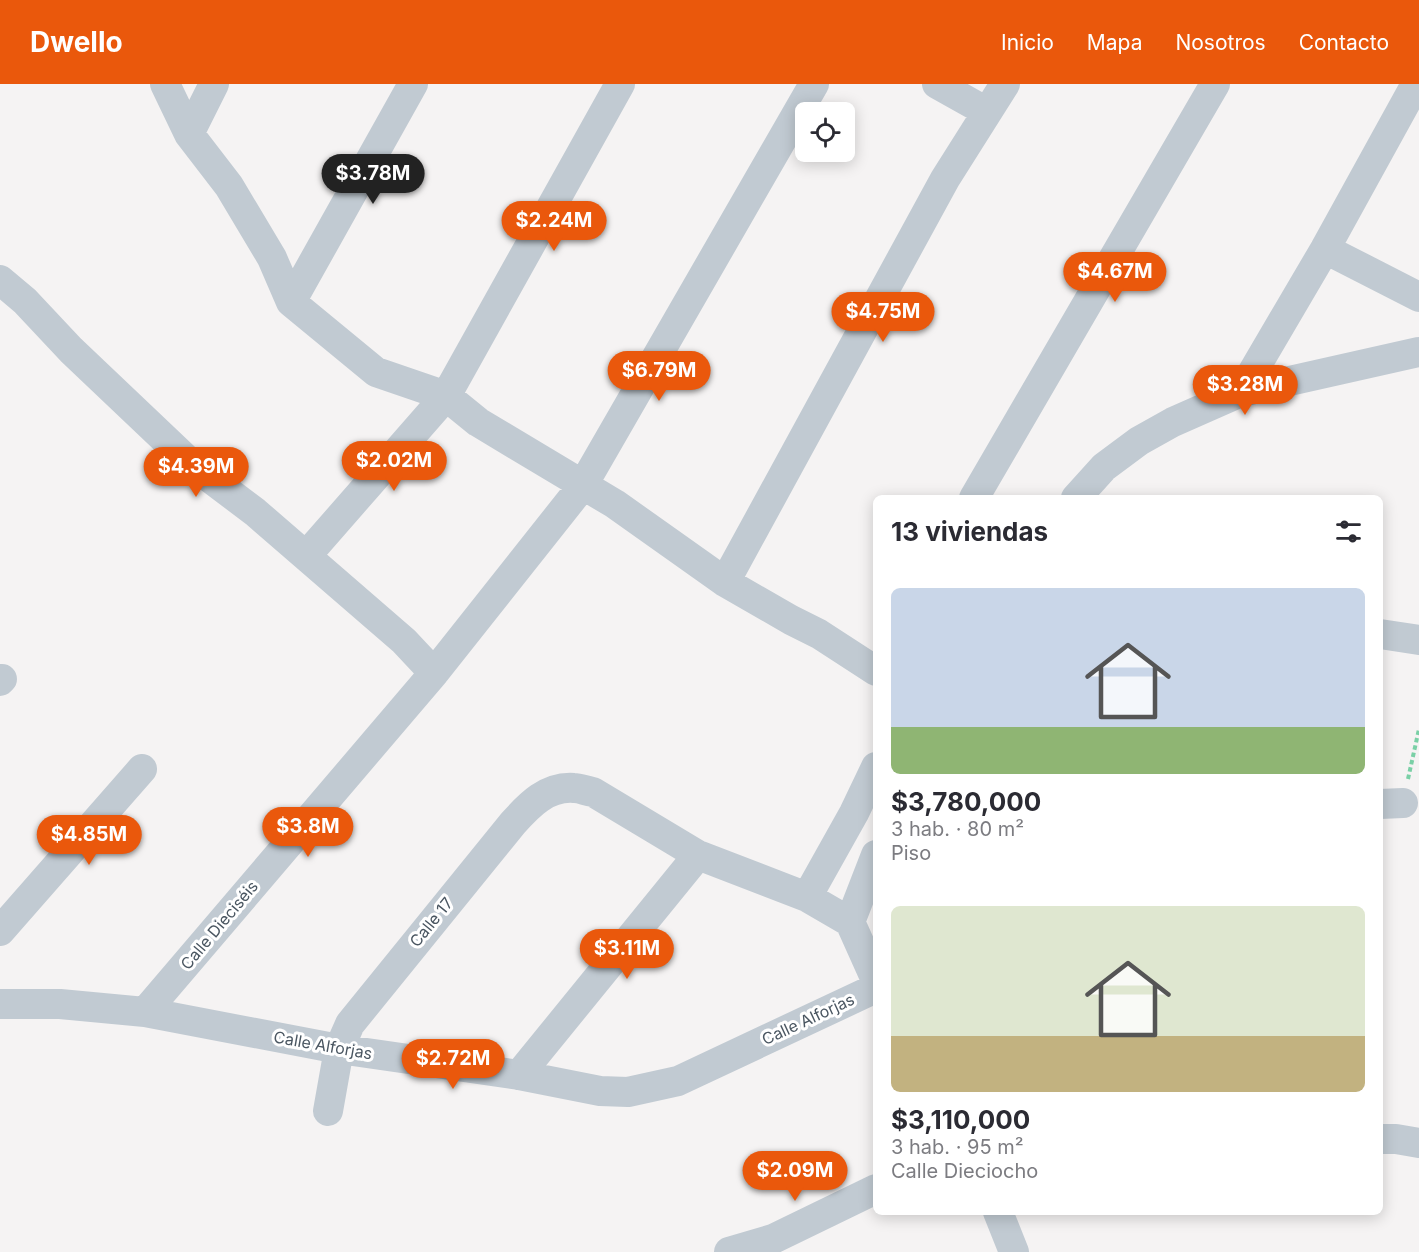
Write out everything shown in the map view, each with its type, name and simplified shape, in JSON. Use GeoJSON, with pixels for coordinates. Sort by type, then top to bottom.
{"type":"FeatureCollection","features":[{"type":"Feature","properties":{"kind":"street"},"geometry":{"type":"LineString","coordinates":[[165,84],[189,134],[229,186],[272,258],[291,302],[376,372],[446,396],[478,422],[615,504],[725,582],[819,634],[873,669]]}},
{"type":"Feature","properties":{"kind":"street"},"geometry":{"type":"LineString","coordinates":[[189,134],[214,84]]}},
{"type":"Feature","properties":{"kind":"street"},"geometry":{"type":"LineString","coordinates":[[291,302],[413,84]]}},
{"type":"Feature","properties":{"kind":"street"},"geometry":{"type":"LineString","coordinates":[[306,556],[446,396],[620,84]]}},
{"type":"Feature","properties":{"kind":"street","name":"Calle Dieciséis"},"geometry":{"type":"LineString","coordinates":[[145,1012],[434,673],[583,485],[814,84]]}},
{"type":"Feature","properties":{"kind":"street"},"geometry":{"type":"LineString","coordinates":[[937,84],[987,112]]}},
{"type":"Feature","properties":{"kind":"street"},"geometry":{"type":"LineString","coordinates":[[725,582],[945,179],[1005,84]]}},
{"type":"Feature","properties":{"kind":"street"},"geometry":{"type":"LineString","coordinates":[[976,495],[1215,84]]}},
{"type":"Feature","properties":{"kind":"street"},"geometry":{"type":"LineString","coordinates":[[1241,392],[1325,249],[1416,84]]}},
{"type":"Feature","properties":{"kind":"street"},"geometry":{"type":"LineString","coordinates":[[1325,249],[1419,297]]}},
{"type":"Feature","properties":{"kind":"street"},"geometry":{"type":"LineString","coordinates":[[0,280],[25,301],[71,350],[190,463],[306,556],[404,641],[434,673]]}},
{"type":"Feature","properties":{"kind":"street"},"geometry":{"type":"LineString","coordinates":[[1079,495],[1104,467],[1139,441],[1173,422],[1241,392],[1419,352]]}},
{"type":"Feature","properties":{"kind":"street"},"geometry":{"type":"LineString","coordinates":[[1383,634],[1419,640]]}},
{"type":"Feature","properties":{"kind":"street"},"geometry":{"type":"LineString","coordinates":[[0,931],[142,770]]}},
{"type":"Feature","properties":{"kind":"street"},"geometry":{"type":"LineString","coordinates":[[807,897],[873,774]]}},
{"type":"Feature","properties":{"kind":"street","name":"Calle 17"},"geometry":{"type":"LineString","coordinates":[[328,1111],[339,1048],[350,1024],[531,803],[559,789],[573,788],[592,792],[698,855]]}},
{"type":"Feature","properties":{"kind":"street"},"geometry":{"type":"LineString","coordinates":[[519,1075],[698,855],[807,897],[850,922],[873,973]]}},
{"type":"Feature","properties":{"kind":"street"},"geometry":{"type":"LineString","coordinates":[[850,922],[873,863]]}},
{"type":"Feature","properties":{"kind":"street","name":"Calle Alforjas"},"geometry":{"type":"LineString","coordinates":[[0,1004],[60,1004],[145,1012],[339,1048],[519,1075],[600,1091],[628,1092],[678,1081],[873,989]]}},
{"type":"Feature","properties":{"kind":"street"},"geometry":{"type":"LineString","coordinates":[[1383,1139],[1419,1143]]}},
{"type":"Feature","properties":{"kind":"street"},"geometry":{"type":"LineString","coordinates":[[729,1252],[773,1239],[873,1190]]}},
{"type":"Feature","properties":{"kind":"street"},"geometry":{"type":"LineString","coordinates":[[999,1215],[1014,1252]]}},
{"type":"Feature","properties":{"kind":"path"},"geometry":{"type":"LineString","coordinates":[[1391,804],[1419,729]]}}]}
